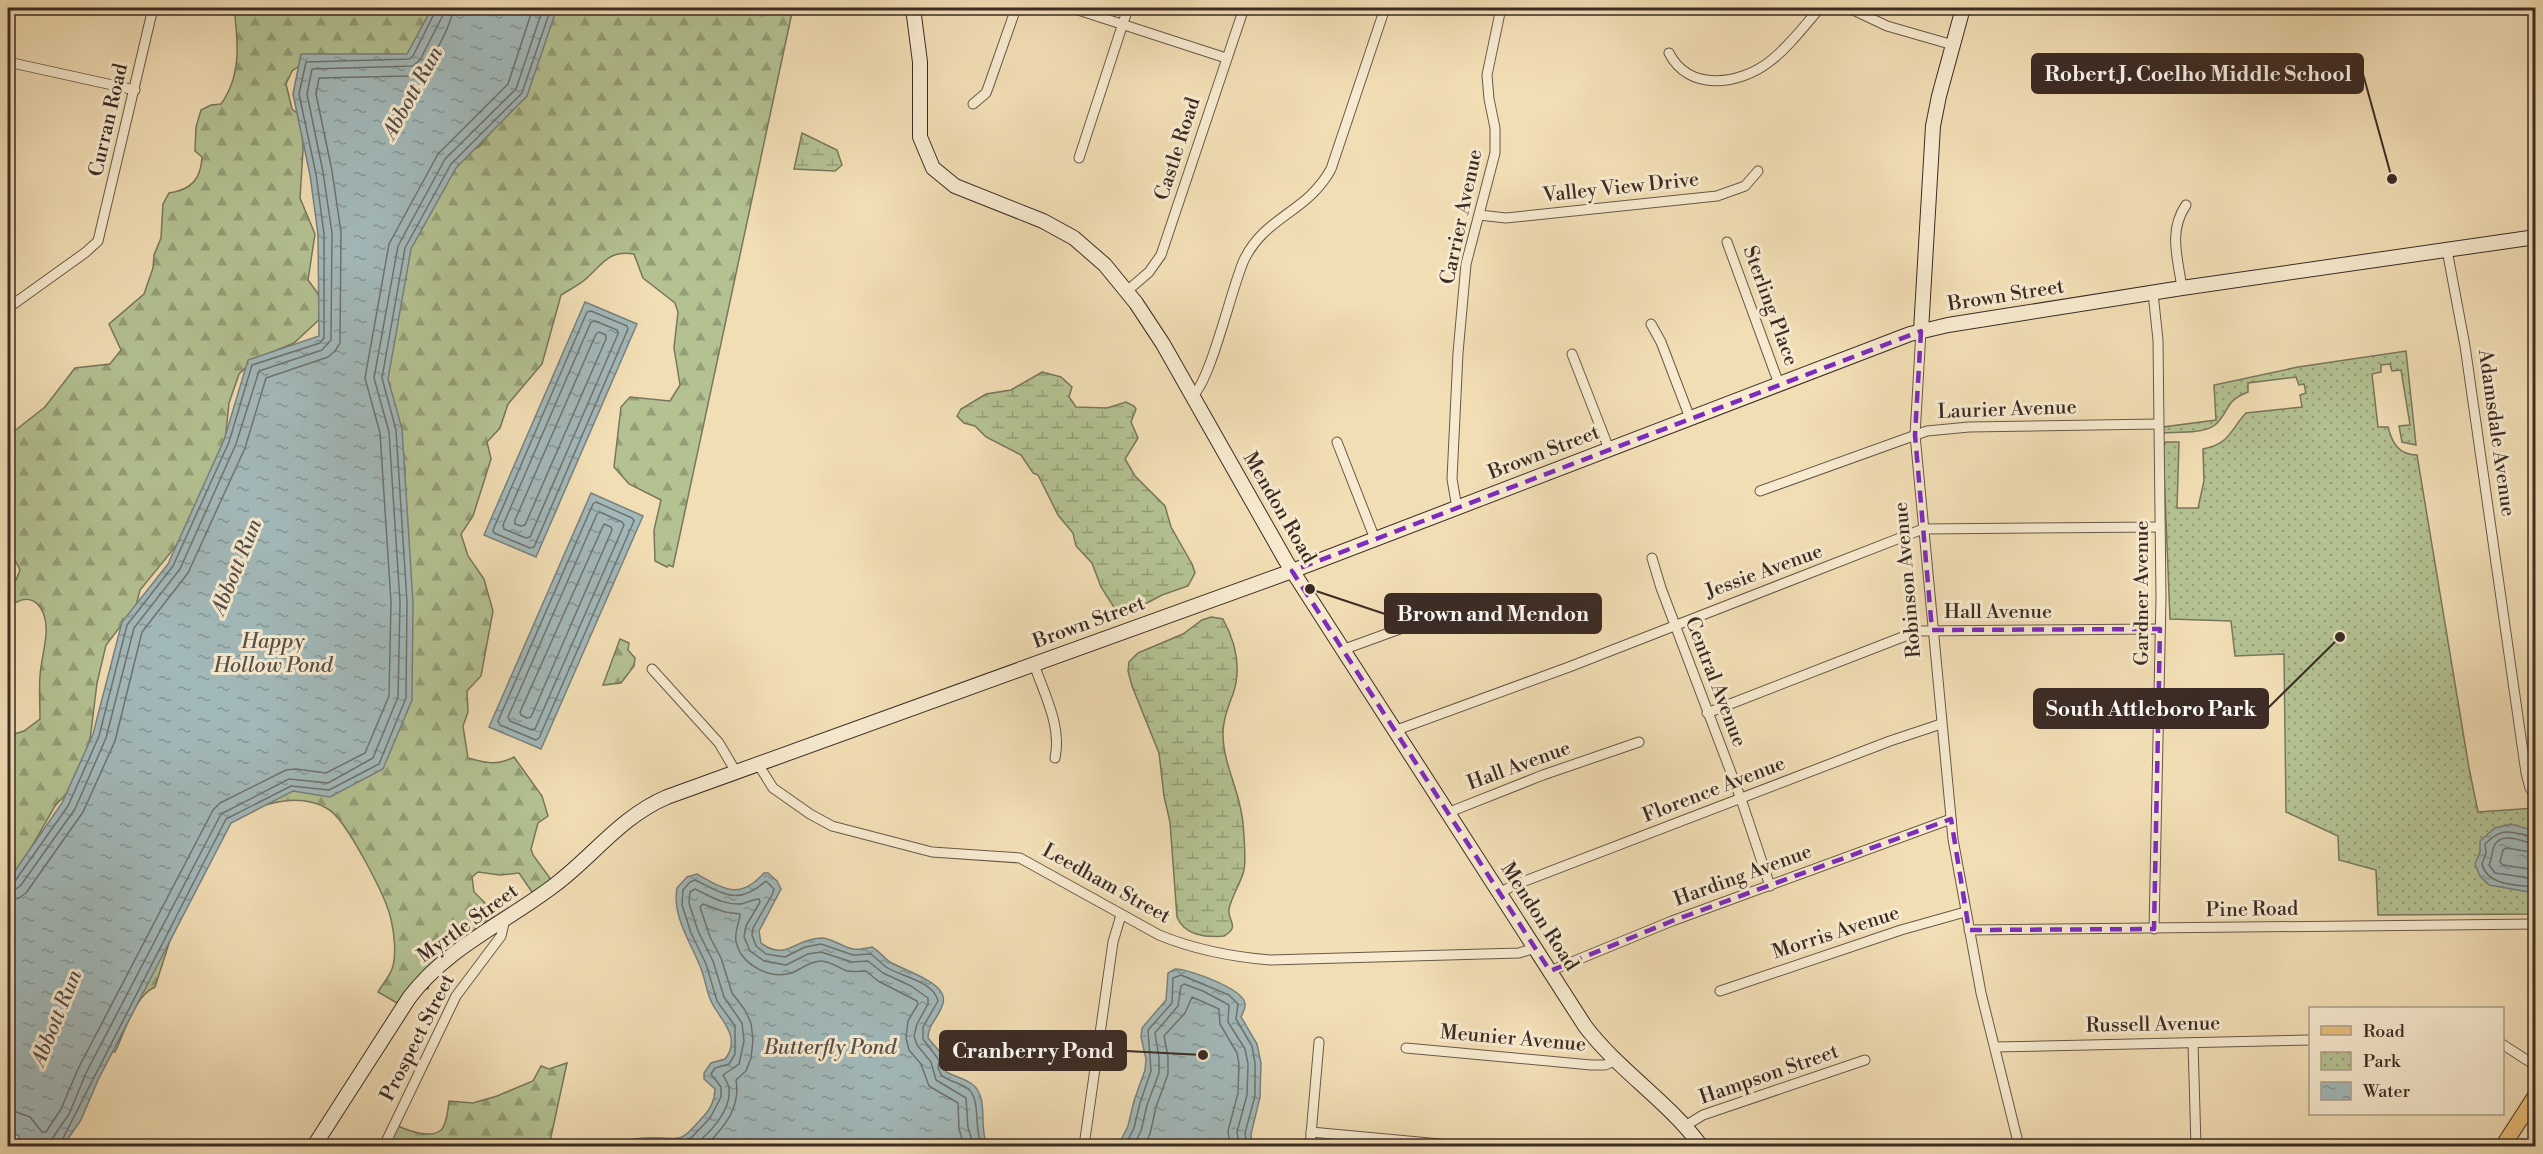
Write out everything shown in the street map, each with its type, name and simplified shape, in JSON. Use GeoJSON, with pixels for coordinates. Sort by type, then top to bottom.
{"type":"FeatureCollection","features":[{"type":"Feature","properties":{"kind":"main road"},"geometry":{"type":"LineString","coordinates":[[2503,1146],[2535,1095]]}},
{"type":"Feature","properties":{"kind":"street","name":"Curran Road"},"geometry":{"type":"LineString","coordinates":[[8,308],[98,241],[153,8]]}},
{"type":"Feature","properties":{"kind":"street","name":"Mendon Road"},"geometry":{"type":"LineString","coordinates":[[912,8],[920,62],[920,137],[933,168],[955,186],[1025,213],[1074,238],[1101,260],[1127,291],[1158,337],[1292,571],[1591,1034],[1657,1097],[1701,1146]]}},
{"type":"Feature","properties":{"kind":"street"},"geometry":{"type":"LineString","coordinates":[[973,104],[986,93],[1016,8]]}},
{"type":"Feature","properties":{"kind":"street"},"geometry":{"type":"LineString","coordinates":[[1071,8],[1226,58]]}},
{"type":"Feature","properties":{"kind":"street"},"geometry":{"type":"LineString","coordinates":[[1079,158],[1128,8]]}},
{"type":"Feature","properties":{"kind":"street","name":"Castle Road"},"geometry":{"type":"LineString","coordinates":[[1127,291],[1149,272],[1161,255],[1244,8]]}},
{"type":"Feature","properties":{"kind":"street"},"geometry":{"type":"LineString","coordinates":[[1192,396],[1197,393],[1204,381],[1238,274],[1248,251],[1264,231],[1313,195],[1331,170],[1385,8]]}},
{"type":"Feature","properties":{"kind":"street","name":"Carrier Avenue"},"geometry":{"type":"LineString","coordinates":[[1457,508],[1452,488],[1456,377],[1467,264],[1495,153],[1495,128],[1487,75],[1501,8]]}},
{"type":"Feature","properties":{"kind":"street"},"geometry":{"type":"LineString","coordinates":[[1669,53],[1677,66],[1699,79],[1720,81],[1740,77],[1759,69],[1775,57],[1820,8]]}},
{"type":"Feature","properties":{"kind":"street"},"geometry":{"type":"LineString","coordinates":[[1849,8],[1887,26],[1953,45]]}},
{"type":"Feature","properties":{"kind":"street","name":"Robinson Avenue"},"geometry":{"type":"LineString","coordinates":[[1964,8],[1936,110],[1931,144],[1915,435],[1951,819],[1965,912],[2019,1146]]}},
{"type":"Feature","properties":{"kind":"street"},"geometry":{"type":"LineString","coordinates":[[8,62],[135,90]]}},
{"type":"Feature","properties":{"kind":"street","name":"Valley View Drive"},"geometry":{"type":"LineString","coordinates":[[1479,215],[1506,218],[1717,196],[1745,186],[1758,171]]}},
{"type":"Feature","properties":{"kind":"street"},"geometry":{"type":"LineString","coordinates":[[2182,288],[2175,233],[2178,217],[2186,205]]}},
{"type":"Feature","properties":{"kind":"street","name":"Brown Street"},"geometry":{"type":"LineString","coordinates":[[605,840],[627,820],[650,805],[1292,571],[1884,343],[1922,331],[2182,288],[2535,237]]}},
{"type":"Feature","properties":{"kind":"street","name":"Sterling Place"},"geometry":{"type":"LineString","coordinates":[[1727,242],[1779,384]]}},
{"type":"Feature","properties":{"kind":"street","name":"Adamsdale Avenue"},"geometry":{"type":"LineString","coordinates":[[2447,250],[2465,346],[2526,773],[2535,797]]}},
{"type":"Feature","properties":{"kind":"street","name":"Gardner Avenue"},"geometry":{"type":"LineString","coordinates":[[2153,293],[2158,340],[2160,527],[2154,929]]}},
{"type":"Feature","properties":{"kind":"street"},"geometry":{"type":"LineString","coordinates":[[1651,324],[1661,342],[1690,418]]}},
{"type":"Feature","properties":{"kind":"street"},"geometry":{"type":"LineString","coordinates":[[1572,354],[1609,449]]}},
{"type":"Feature","properties":{"kind":"street","name":"Laurier Avenue"},"geometry":{"type":"LineString","coordinates":[[1760,491],[1927,431],[1969,427],[2158,424]]}},
{"type":"Feature","properties":{"kind":"street"},"geometry":{"type":"LineString","coordinates":[[1337,442],[1375,539]]}},
{"type":"Feature","properties":{"kind":"street","name":"Jessie Avenue"},"geometry":{"type":"LineString","coordinates":[[1394,731],[1569,667],[1674,624],[1843,562],[1923,529],[2160,527]]}},
{"type":"Feature","properties":{"kind":"street","name":"Central Avenue"},"geometry":{"type":"LineString","coordinates":[[1652,558],[1674,624],[1741,799],[1770,886]]}},
{"type":"Feature","properties":{"kind":"street"},"geometry":{"type":"LineString","coordinates":[[1342,650],[1463,606]]}},
{"type":"Feature","properties":{"kind":"street","name":"Hall Avenue"},"geometry":{"type":"LineString","coordinates":[[1707,713],[1918,631],[2160,629]]}},
{"type":"Feature","properties":{"kind":"street"},"geometry":{"type":"LineString","coordinates":[[1034,664],[1056,728],[1055,758]]}},
{"type":"Feature","properties":{"kind":"street"},"geometry":{"type":"LineString","coordinates":[[652,669],[719,743],[736,772]]}},
{"type":"Feature","properties":{"kind":"street","name":"Florence Avenue"},"geometry":{"type":"LineString","coordinates":[[1500,893],[1512,886],[1890,741],[1941,724]]}},
{"type":"Feature","properties":{"kind":"street","name":"Hall Avenue"},"geometry":{"type":"LineString","coordinates":[[1447,813],[1543,775],[1639,742]]}},
{"type":"Feature","properties":{"kind":"street","name":"Leedham Street"},"geometry":{"type":"LineString","coordinates":[[758,764],[773,788],[810,814],[832,826],[932,852],[1020,858],[1121,915],[1169,939],[1233,955],[1264,960],[1519,952],[1535,948]]}},
{"type":"Feature","properties":{"kind":"street","name":"Harding Avenue"},"geometry":{"type":"LineString","coordinates":[[1550,971],[1671,921],[1951,819]]}},
{"type":"Feature","properties":{"kind":"street","name":"Myrtle Street"},"geometry":{"type":"LineString","coordinates":[[315,1146],[417,986],[451,955],[560,882],[605,840]]}},
{"type":"Feature","properties":{"kind":"street","name":"Morris Avenue"},"geometry":{"type":"LineString","coordinates":[[1720,990],[1901,930],[1965,912]]}},
{"type":"Feature","properties":{"kind":"street"},"geometry":{"type":"LineString","coordinates":[[1084,1146],[1113,942],[1121,915]]}},
{"type":"Feature","properties":{"kind":"street","name":"Prospect Street"},"geometry":{"type":"LineString","coordinates":[[384,1146],[450,1006],[501,936],[505,919]]}},
{"type":"Feature","properties":{"kind":"street","name":"Pine Road"},"geometry":{"type":"LineString","coordinates":[[1969,930],[2535,924]]}},
{"type":"Feature","properties":{"kind":"street","name":"Russell Avenue"},"geometry":{"type":"LineString","coordinates":[[1995,1047],[2309,1041]]}},
{"type":"Feature","properties":{"kind":"street"},"geometry":{"type":"LineString","coordinates":[[1310,1146],[1319,1042]]}},
{"type":"Feature","properties":{"kind":"street"},"geometry":{"type":"LineString","coordinates":[[2193,1043],[2196,1146]]}},
{"type":"Feature","properties":{"kind":"street"},"geometry":{"type":"LineString","coordinates":[[2504,1045],[2535,1066]]}},
{"type":"Feature","properties":{"kind":"street","name":"Meunier Avenue"},"geometry":{"type":"LineString","coordinates":[[1406,1048],[1591,1065],[1605,1065],[1617,1060]]}},
{"type":"Feature","properties":{"kind":"street","name":"Hampson Street"},"geometry":{"type":"LineString","coordinates":[[1685,1126],[1704,1115],[1865,1060]]}},
{"type":"Feature","properties":{"kind":"street"},"geometry":{"type":"LineString","coordinates":[[1311,1132],[1462,1146]]}},
{"type":"Feature","properties":{"kind":"highlighted area"},"geometry":{"type":"Polygon","coordinates":[[[1921,331],[1915,435],[1932,630],[2160,629],[2154,929],[1969,930],[1951,819],[1672,921],[1550,971],[1292,571],[1921,331]]]}},
{"type":"Feature","properties":{"kind":"green space"},"geometry":{"type":"Polygon","coordinates":[[[234,8],[442,8],[405,62],[307,61],[292,71],[286,84],[292,109],[297,113],[302,125],[300,198],[315,234],[308,280],[322,299],[322,317],[294,343],[255,359],[239,374],[229,403],[225,441],[198,519],[140,590],[136,606],[106,645],[97,683],[90,740],[84,757],[68,792],[55,806],[8,888],[8,736],[24,731],[40,719],[40,676],[46,625],[41,609],[31,600],[17,602],[8,608],[8,585],[16,580],[20,570],[8,546],[8,436],[45,407],[75,368],[110,364],[121,350],[109,324],[144,294],[161,238],[163,204],[169,193],[189,186],[200,171],[202,157],[195,151],[196,127],[201,110],[211,105],[221,104],[232,81],[237,57],[234,8]]]}},
{"type":"Feature","properties":{"kind":"green space"},"geometry":{"type":"Polygon","coordinates":[[[552,8],[755,8],[762,16],[773,8],[793,8],[673,567],[669,565],[667,567],[655,561],[654,530],[661,500],[629,484],[614,467],[621,407],[630,397],[670,401],[680,385],[674,348],[678,312],[675,303],[643,278],[634,254],[619,254],[608,258],[583,282],[561,295],[542,364],[508,404],[500,428],[487,442],[491,459],[473,516],[461,534],[468,556],[484,579],[493,611],[481,676],[467,691],[468,712],[463,726],[468,758],[491,763],[502,762],[514,757],[542,796],[548,816],[538,823],[531,849],[555,885],[536,898],[519,873],[500,875],[478,872],[472,877],[474,892],[485,903],[497,924],[430,979],[428,989],[421,987],[404,1007],[378,992],[394,963],[391,919],[382,894],[355,842],[336,816],[317,804],[293,800],[269,804],[235,815],[173,931],[155,987],[141,998],[115,1052],[109,1052],[119,1024],[404,507],[405,467],[384,395],[399,274],[448,165],[480,146],[496,124],[552,8]]]}},
{"type":"Feature","properties":{"kind":"green space"},"geometry":{"type":"Polygon","coordinates":[[[802,133],[837,150],[842,165],[835,171],[794,169],[802,133]]]}},
{"type":"Feature","properties":{"kind":"green space"},"geometry":{"type":"Polygon","coordinates":[[[2406,351],[2416,445],[2402,442],[2399,426],[2410,425],[2401,370],[2392,371],[2390,364],[2381,365],[2381,372],[2372,374],[2378,427],[2388,427],[2397,447],[2405,453],[2417,455],[2478,812],[2535,808],[2535,914],[2378,915],[2376,870],[2339,860],[2338,836],[2286,812],[2284,654],[2235,656],[2231,621],[2170,619],[2163,446],[2166,442],[2179,442],[2177,508],[2198,508],[2204,481],[2203,449],[2219,444],[2229,436],[2246,413],[2302,407],[2300,395],[2306,393],[2304,384],[2299,385],[2296,377],[2248,383],[2248,392],[2235,399],[2220,420],[2210,428],[2163,433],[2163,427],[2216,420],[2214,385],[2298,367],[2406,351]]]}},
{"type":"Feature","properties":{"kind":"green space"},"geometry":{"type":"Polygon","coordinates":[[[1042,372],[1061,377],[1072,387],[1069,397],[1076,407],[1107,408],[1126,402],[1134,406],[1136,409],[1131,422],[1138,438],[1125,459],[1135,476],[1165,506],[1171,527],[1195,573],[1188,586],[1162,595],[1130,612],[1122,614],[1117,612],[1101,587],[1092,563],[1076,546],[1073,533],[1058,515],[1038,475],[1033,473],[1021,455],[986,437],[975,426],[964,423],[957,416],[961,409],[986,394],[1011,390],[1042,372]]]}},
{"type":"Feature","properties":{"kind":"green space"},"geometry":{"type":"Polygon","coordinates":[[[1211,617],[1223,619],[1236,656],[1236,684],[1225,719],[1223,734],[1226,757],[1242,813],[1245,854],[1244,870],[1229,909],[1233,926],[1224,936],[1196,934],[1185,928],[1177,917],[1170,822],[1164,796],[1159,753],[1128,671],[1129,662],[1138,653],[1183,634],[1202,620],[1211,617]]]}},
{"type":"Feature","properties":{"kind":"green space"},"geometry":{"type":"Polygon","coordinates":[[[620,639],[629,643],[628,650],[635,658],[634,666],[621,683],[603,685],[620,639]]]}},
{"type":"Feature","properties":{"kind":"green space"},"geometry":{"type":"Polygon","coordinates":[[[567,1063],[549,1146],[388,1146],[398,1126],[414,1132],[437,1133],[446,1120],[449,1101],[473,1103],[497,1096],[533,1081],[541,1066],[549,1069],[567,1063]]]}},
{"type":"Feature","properties":{"kind":"water","name":"Happy Hollow Pond"},"geometry":{"type":"Polygon","coordinates":[[[432,8],[557,8],[527,96],[456,168],[411,249],[388,379],[402,429],[413,602],[412,700],[383,769],[330,797],[293,791],[231,823],[98,1080],[81,1120],[63,1146],[17,1146],[19,1136],[8,1130],[8,881],[62,803],[93,734],[122,622],[168,564],[224,440],[248,360],[319,336],[318,234],[310,175],[293,94],[301,54],[407,54],[432,8]]]}},
{"type":"Feature","properties":{"kind":"water"},"geometry":{"type":"Polygon","coordinates":[[[585,302],[637,324],[536,557],[484,535],[585,302]]]}},
{"type":"Feature","properties":{"kind":"water"},"geometry":{"type":"Polygon","coordinates":[[[591,493],[643,516],[541,749],[489,727],[591,493]]]}},
{"type":"Feature","properties":{"kind":"water"},"geometry":{"type":"Polygon","coordinates":[[[2511,824],[2535,831],[2535,893],[2489,885],[2480,876],[2475,864],[2480,852],[2480,841],[2495,828],[2511,824]]]}},
{"type":"Feature","properties":{"kind":"water","name":"Butterfly Pond"},"geometry":{"type":"Polygon","coordinates":[[[764,873],[768,873],[777,881],[781,889],[759,931],[761,943],[770,948],[784,950],[804,941],[822,938],[853,949],[872,947],[890,962],[924,978],[939,989],[943,996],[943,1003],[930,1028],[928,1038],[946,1059],[944,1066],[946,1072],[969,1082],[977,1089],[982,1103],[986,1142],[998,1146],[609,1146],[621,1141],[636,1139],[682,1137],[710,1108],[715,1089],[704,1079],[704,1073],[711,1063],[725,1059],[730,1051],[730,1035],[711,1001],[702,970],[679,918],[677,888],[687,877],[697,874],[724,888],[740,889],[747,887],[764,873]]]}},
{"type":"Feature","properties":{"kind":"water"},"geometry":{"type":"Polygon","coordinates":[[[1175,969],[1203,976],[1226,986],[1236,992],[1245,1004],[1241,1017],[1257,1044],[1261,1063],[1260,1097],[1251,1134],[1252,1146],[1118,1146],[1128,1126],[1145,1070],[1142,1028],[1166,1000],[1168,973],[1175,969]]]}},
{"type":"Feature","properties":{"kind":"place","name":"Robert J. Coelho Middle School"},"geometry":{"type":"Point","coordinates":[2392,179]}},
{"type":"Feature","properties":{"kind":"place","name":"Brown and Mendon"},"geometry":{"type":"Point","coordinates":[1310,589]}},
{"type":"Feature","properties":{"kind":"place","name":"South Attleboro Park"},"geometry":{"type":"Point","coordinates":[2340,637]}},
{"type":"Feature","properties":{"kind":"place","name":"Cranberry Pond"},"geometry":{"type":"Point","coordinates":[1203,1055]}},
{"type":"Feature","properties":{"kind":"water label","name":"Abbott Run"},"geometry":{"type":"Point","coordinates":[413,93]}},
{"type":"Feature","properties":{"kind":"water label","name":"Abbott Run"},"geometry":{"type":"Point","coordinates":[237,567]}},
{"type":"Feature","properties":{"kind":"water label","name":"Abbott Run"},"geometry":{"type":"Point","coordinates":[57,1018]}}]}
